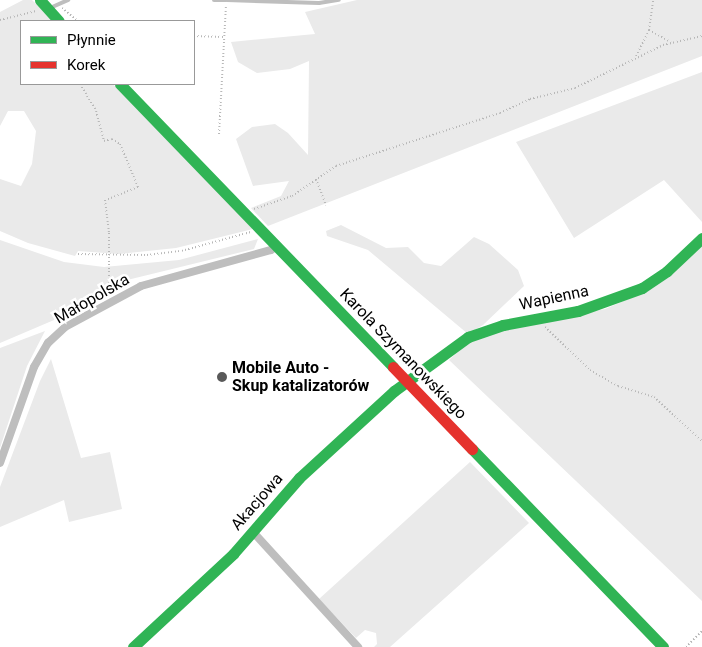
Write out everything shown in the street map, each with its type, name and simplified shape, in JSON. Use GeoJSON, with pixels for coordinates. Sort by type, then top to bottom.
{"type":"FeatureCollection","features":[{"type":"Feature","properties":{"kind":"street"},"geometry":{"type":"LineString","coordinates":[[40,0],[55,13]]}},
{"type":"Feature","properties":{"kind":"street","name":"Karola Szymanowskiego"},"geometry":{"type":"LineString","coordinates":[[121,85],[663,647]]}},
{"type":"Feature","properties":{"kind":"street","name":"Wapienna"},"geometry":{"type":"LineString","coordinates":[[408,383],[468,337],[603,304],[642,288],[673,265],[702,238]]}},
{"type":"Feature","properties":{"kind":"street","name":"Małopolska"},"geometry":{"type":"LineString","coordinates":[[0,463],[34,367],[48,343],[65,327],[109,301],[140,286],[271,250],[276,245]]}},
{"type":"Feature","properties":{"kind":"street","name":"Akacjowa"},"geometry":{"type":"LineString","coordinates":[[133,647],[253,532],[299,478],[394,391],[408,383]]}},
{"type":"Feature","properties":{"kind":"street"},"geometry":{"type":"LineString","coordinates":[[253,532],[358,647]]}},
{"type":"Feature","properties":{"kind":"lane"},"geometry":{"type":"LineString","coordinates":[[55,13],[68,0]]}},
{"type":"Feature","properties":{"kind":"lane"},"geometry":{"type":"LineString","coordinates":[[214,0],[319,3],[339,0]]}},
{"type":"Feature","properties":{"kind":"path"},"geometry":{"type":"LineString","coordinates":[[220,134],[222,37],[227,0]]}},
{"type":"Feature","properties":{"kind":"path"},"geometry":{"type":"LineString","coordinates":[[636,57],[649,30],[653,0]]}},
{"type":"Feature","properties":{"kind":"path"},"geometry":{"type":"LineString","coordinates":[[0,20],[55,13],[75,20]]}},
{"type":"Feature","properties":{"kind":"path"},"geometry":{"type":"LineString","coordinates":[[649,30],[671,42]]}},
{"type":"Feature","properties":{"kind":"path"},"geometry":{"type":"LineString","coordinates":[[195,36],[222,37]]}},
{"type":"Feature","properties":{"kind":"path"},"geometry":{"type":"LineString","coordinates":[[246,214],[292,196],[336,166],[383,153],[404,142],[500,113],[530,99],[575,88],[636,57],[671,42],[702,36]]}},
{"type":"Feature","properties":{"kind":"path"},"geometry":{"type":"LineString","coordinates":[[81,85],[96,111],[104,141],[112,139],[120,144],[138,187],[105,200],[109,257],[109,301]]}},
{"type":"Feature","properties":{"kind":"path"},"geometry":{"type":"LineString","coordinates":[[316,178],[326,204]]}},
{"type":"Feature","properties":{"kind":"path"},"geometry":{"type":"LineString","coordinates":[[78,254],[109,257],[166,253],[247,234]]}},
{"type":"Feature","properties":{"kind":"path"},"geometry":{"type":"LineString","coordinates":[[537,319],[590,370],[618,386],[654,397],[702,441]]}},
{"type":"Feature","properties":{"kind":"path"},"geometry":{"type":"LineString","coordinates":[[686,647],[702,631]]}},
{"type":"Feature","properties":{"kind":"shaded area"},"geometry":{"type":"Polygon","coordinates":[[[23,0],[32,0],[52,20],[20,20],[20,85],[114,85],[253,229],[176,248],[119,254],[78,251],[75,256],[28,243],[0,231],[0,179],[21,186],[32,164],[36,131],[24,111],[8,111],[0,126],[0,12],[23,0]]]}},
{"type":"Feature","properties":{"kind":"shaded area"},"geometry":{"type":"Polygon","coordinates":[[[357,0],[702,0],[702,56],[268,226],[251,208],[281,196],[289,181],[253,186],[236,139],[252,127],[275,124],[288,133],[308,155],[309,61],[290,69],[257,73],[238,62],[231,42],[315,34],[305,12],[357,0]]]}},
{"type":"Feature","properties":{"kind":"shaded area"},"geometry":{"type":"Polygon","coordinates":[[[702,72],[702,222],[664,180],[574,238],[516,142],[702,72]]]}},
{"type":"Feature","properties":{"kind":"shaded area"},"geometry":{"type":"Polygon","coordinates":[[[341,225],[386,248],[408,247],[424,263],[441,266],[474,237],[489,244],[518,270],[524,286],[483,325],[468,334],[368,250],[327,236],[326,231],[341,225]]]}},
{"type":"Feature","properties":{"kind":"shaded area"},"geometry":{"type":"Polygon","coordinates":[[[258,239],[254,249],[119,282],[94,303],[0,343],[0,240],[64,262],[104,267],[179,260],[258,239]]]}},
{"type":"Feature","properties":{"kind":"shaded area"},"geometry":{"type":"Polygon","coordinates":[[[702,245],[702,601],[449,360],[471,340],[498,329],[605,309],[645,292],[702,245]]]}},
{"type":"Feature","properties":{"kind":"shaded area"},"geometry":{"type":"Polygon","coordinates":[[[45,331],[27,366],[0,448],[0,348],[45,331]]]}},
{"type":"Feature","properties":{"kind":"shaded area"},"geometry":{"type":"Polygon","coordinates":[[[51,359],[81,458],[110,452],[122,509],[69,522],[64,500],[0,527],[0,487],[40,381],[51,359]]]}},
{"type":"Feature","properties":{"kind":"shaded area"},"geometry":{"type":"Polygon","coordinates":[[[470,462],[529,523],[390,647],[374,647],[377,644],[376,633],[365,630],[356,638],[319,599],[470,462]]]}},
{"type":"Feature","properties":{"kind":"traffic: fast"},"geometry":{"type":"LineString","coordinates":[[40,0],[58,20]]}},
{"type":"Feature","properties":{"kind":"traffic: fast"},"geometry":{"type":"LineString","coordinates":[[121,85],[393,367]]}},
{"type":"Feature","properties":{"kind":"traffic: fast"},"geometry":{"type":"LineString","coordinates":[[133,647],[233,554],[299,478],[394,391],[468,337],[503,325],[578,311],[642,288],[667,271],[702,238]]}},
{"type":"Feature","properties":{"kind":"traffic: fast"},"geometry":{"type":"LineString","coordinates":[[472,449],[663,647]]}},
{"type":"Feature","properties":{"kind":"traffic: jam"},"geometry":{"type":"LineString","coordinates":[[393,367],[472,449]]}},
{"type":"Feature","properties":{"kind":"place","name":"Mobile Auto - Skup katalizatorów"},"geometry":{"type":"Point","coordinates":[222,377]}}]}
